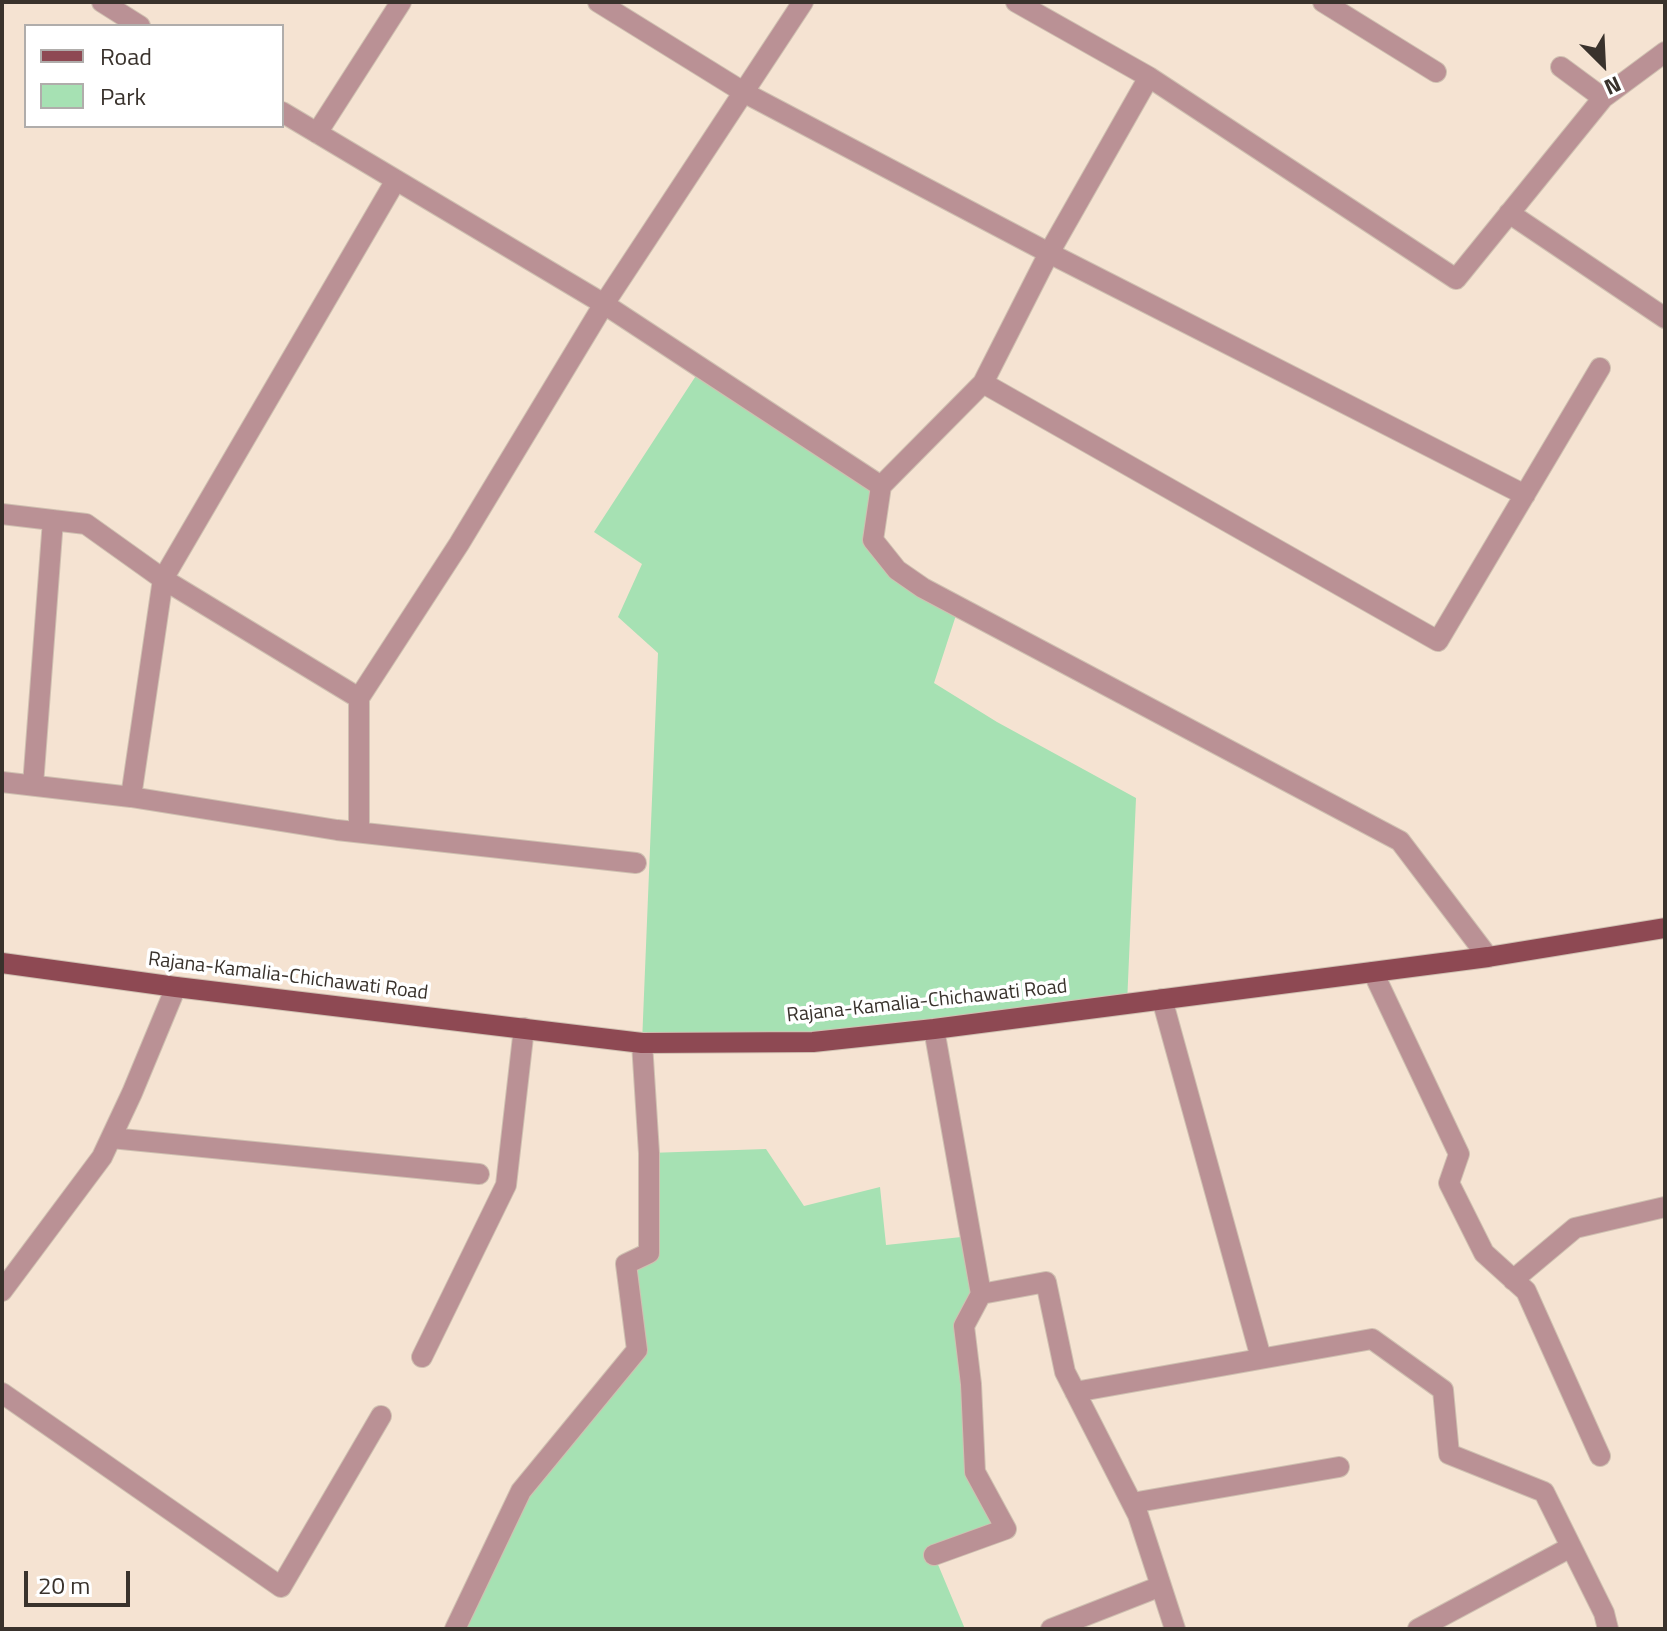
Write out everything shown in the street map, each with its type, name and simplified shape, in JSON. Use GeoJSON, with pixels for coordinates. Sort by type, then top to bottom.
{"type":"FeatureCollection","features":[{"type":"Feature","properties":{"kind":"main road","name":"Rajana-Kamalia-Chichawati Road"},"geometry":{"type":"LineString","coordinates":[[2,963],[468,1024],[642,1043],[813,1042],[1488,957],[1665,928]]}},
{"type":"Feature","properties":{"kind":"street"},"geometry":{"type":"LineString","coordinates":[[102,2],[137,24]]}},
{"type":"Feature","properties":{"kind":"street"},"geometry":{"type":"LineString","coordinates":[[317,133],[401,2]]}},
{"type":"Feature","properties":{"kind":"street"},"geometry":{"type":"LineString","coordinates":[[598,2],[745,93],[1049,253],[1525,495]]}},
{"type":"Feature","properties":{"kind":"street"},"geometry":{"type":"LineString","coordinates":[[359,832],[359,698],[459,544],[604,304],[803,2]]}},
{"type":"Feature","properties":{"kind":"street"},"geometry":{"type":"LineString","coordinates":[[1016,2],[1149,77],[1456,279],[1603,98],[1665,52]]}},
{"type":"Feature","properties":{"kind":"street"},"geometry":{"type":"LineString","coordinates":[[1323,2],[1436,72]]}},
{"type":"Feature","properties":{"kind":"street"},"geometry":{"type":"LineString","coordinates":[[1561,67],[1603,98]]}},
{"type":"Feature","properties":{"kind":"street"},"geometry":{"type":"LineString","coordinates":[[1149,77],[1049,253],[983,383],[881,486],[873,540],[897,570],[923,588],[1400,841],[1488,957]]}},
{"type":"Feature","properties":{"kind":"street"},"geometry":{"type":"LineString","coordinates":[[284,113],[604,304],[881,486]]}},
{"type":"Feature","properties":{"kind":"street"},"geometry":{"type":"LineString","coordinates":[[131,797],[163,579],[396,180]]}},
{"type":"Feature","properties":{"kind":"street"},"geometry":{"type":"LineString","coordinates":[[1509,213],[1665,318]]}},
{"type":"Feature","properties":{"kind":"street"},"geometry":{"type":"LineString","coordinates":[[983,383],[1438,641],[1600,368]]}},
{"type":"Feature","properties":{"kind":"street"},"geometry":{"type":"LineString","coordinates":[[2,514],[86,524],[163,579],[359,698]]}},
{"type":"Feature","properties":{"kind":"street"},"geometry":{"type":"LineString","coordinates":[[33,785],[53,520]]}},
{"type":"Feature","properties":{"kind":"street"},"geometry":{"type":"LineString","coordinates":[[2,782],[131,797],[359,832],[636,863]]}},
{"type":"Feature","properties":{"kind":"street"},"geometry":{"type":"LineString","coordinates":[[1373,972],[1459,1154],[1449,1183],[1484,1253],[1526,1291],[1600,1456]]}},
{"type":"Feature","properties":{"kind":"street"},"geometry":{"type":"LineString","coordinates":[[2,1291],[102,1157],[176,987]]}},
{"type":"Feature","properties":{"kind":"street"},"geometry":{"type":"LineString","coordinates":[[1162,999],[1261,1358]]}},
{"type":"Feature","properties":{"kind":"street"},"geometry":{"type":"LineString","coordinates":[[422,1357],[506,1185],[524,1028]]}},
{"type":"Feature","properties":{"kind":"street"},"geometry":{"type":"LineString","coordinates":[[934,1029],[981,1294],[964,1326],[971,1384],[975,1472],[1006,1529],[934,1555]]}},
{"type":"Feature","properties":{"kind":"street"},"geometry":{"type":"LineString","coordinates":[[455,1629],[521,1491],[637,1350],[626,1264],[649,1253],[649,1153],[642,1043]]}},
{"type":"Feature","properties":{"kind":"street"},"geometry":{"type":"LineString","coordinates":[[111,1138],[479,1174]]}},
{"type":"Feature","properties":{"kind":"street"},"geometry":{"type":"LineString","coordinates":[[1513,1280],[1575,1228],[1665,1207]]}},
{"type":"Feature","properties":{"kind":"street"},"geometry":{"type":"LineString","coordinates":[[981,1294],[1046,1282],[1065,1372],[1138,1515],[1175,1629]]}},
{"type":"Feature","properties":{"kind":"street"},"geometry":{"type":"LineString","coordinates":[[1075,1392],[1372,1339],[1443,1390],[1449,1454],[1544,1492],[1604,1613],[1608,1629]]}},
{"type":"Feature","properties":{"kind":"street"},"geometry":{"type":"LineString","coordinates":[[2,1393],[281,1587],[381,1416]]}},
{"type":"Feature","properties":{"kind":"street"},"geometry":{"type":"LineString","coordinates":[[1132,1503],[1339,1467]]}},
{"type":"Feature","properties":{"kind":"street"},"geometry":{"type":"LineString","coordinates":[[1418,1629],[1571,1547]]}},
{"type":"Feature","properties":{"kind":"street"},"geometry":{"type":"LineString","coordinates":[[1051,1629],[1161,1586]]}},
{"type":"Feature","properties":{"kind":"green space"},"geometry":{"type":"Polygon","coordinates":[[[701,368],[881,486],[873,540],[959,606],[934,683],[997,722],[1136,798],[1127,1004],[934,1029],[642,1043],[658,653],[618,617],[642,564],[594,532],[701,368]]]}},
{"type":"Feature","properties":{"kind":"green space"},"geometry":{"type":"Polygon","coordinates":[[[766,1149],[804,1206],[880,1187],[886,1245],[971,1236],[981,1294],[964,1326],[975,1472],[1006,1529],[934,1555],[965,1629],[456,1629],[521,1491],[637,1350],[626,1264],[649,1253],[649,1153],[766,1149]]]}}]}
